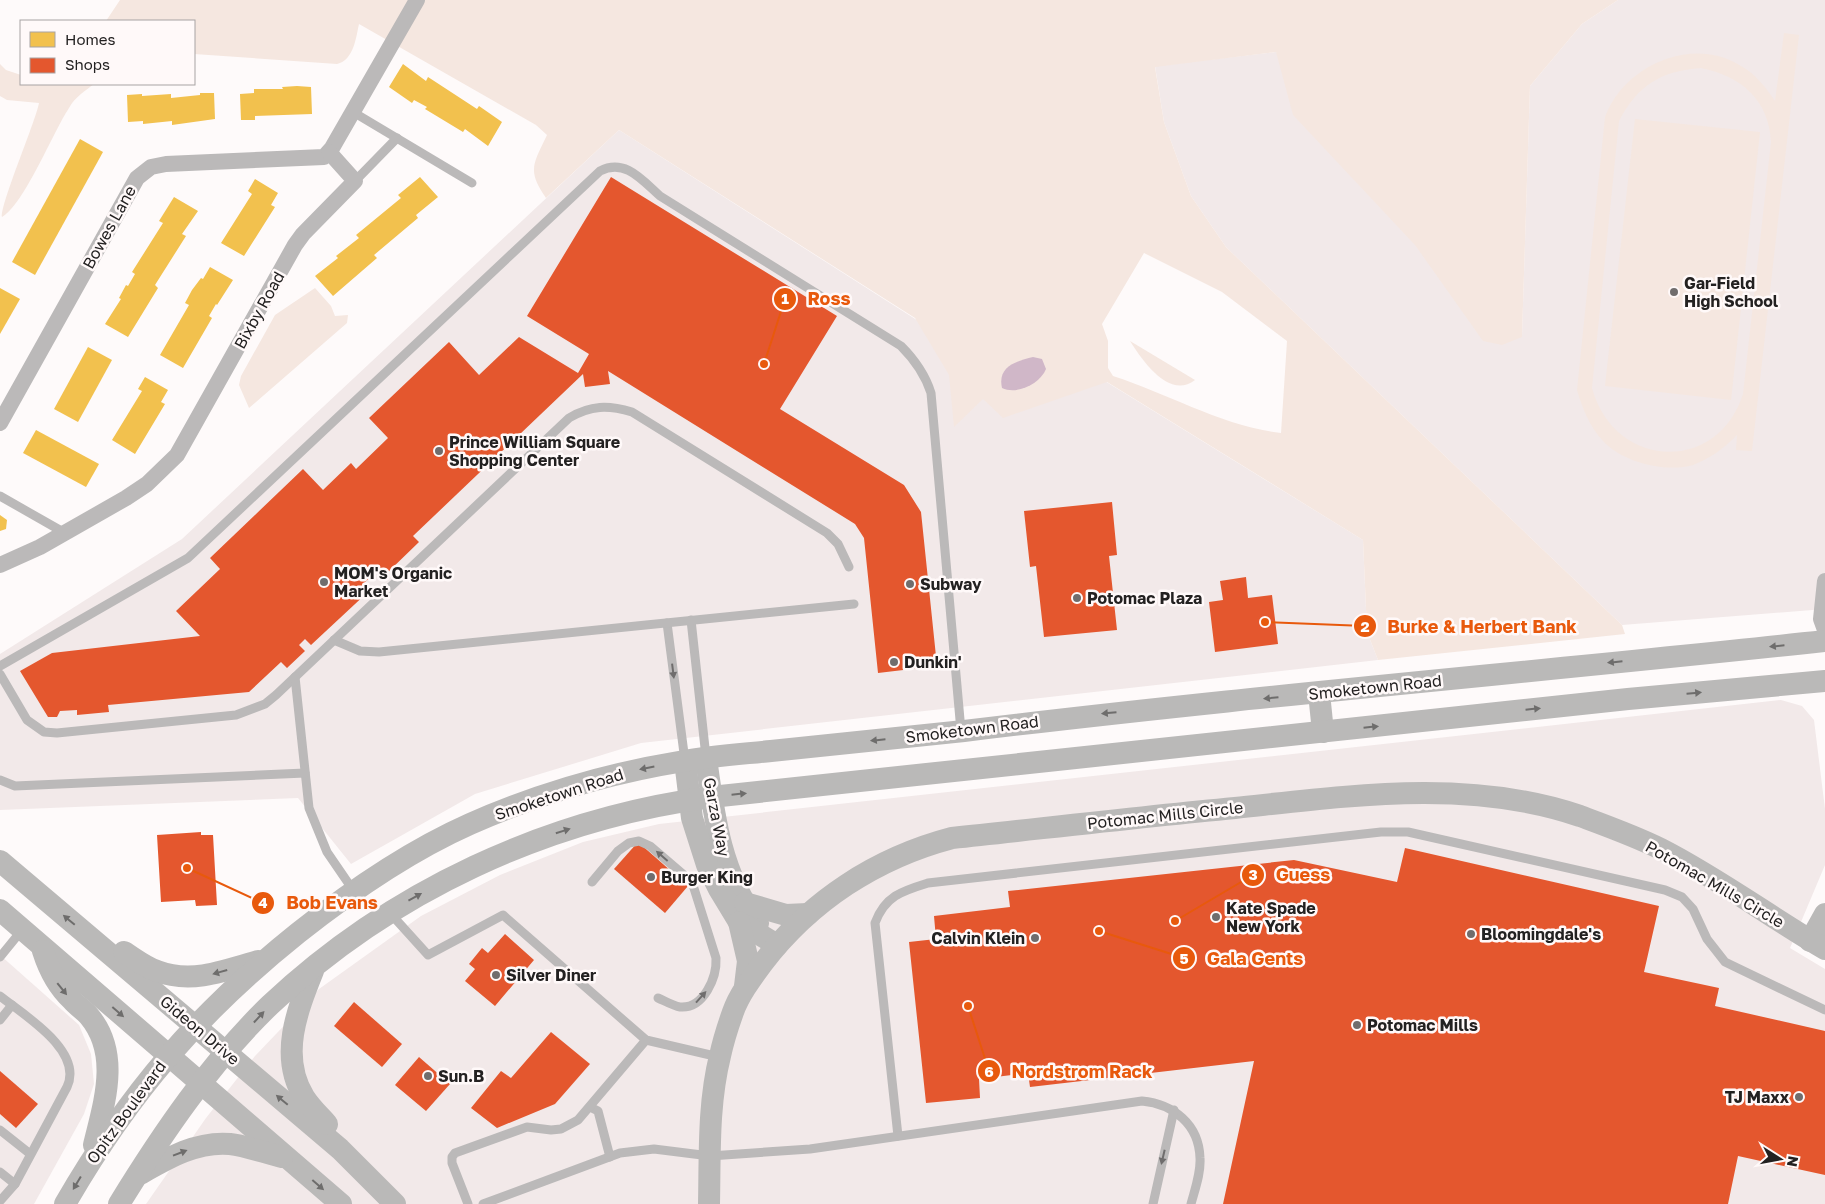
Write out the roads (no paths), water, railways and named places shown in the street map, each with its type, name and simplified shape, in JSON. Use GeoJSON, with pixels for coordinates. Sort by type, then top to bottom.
{"type":"FeatureCollection","features":[{"type":"Feature","properties":{"kind":"main road","name":"Smoketown Road"},"geometry":{"type":"LineString","coordinates":[[194,1026],[267,958],[353,890],[423,848],[468,825],[527,802],[615,774],[695,759],[961,731],[1092,714],[1319,693],[1825,641]]}},
{"type":"Feature","properties":{"kind":"main road"},"geometry":{"type":"LineString","coordinates":[[120,1204],[137,1176],[202,1084],[270,1006],[315,966],[390,913],[458,874],[549,835],[601,819],[701,798],[1618,700],[1825,681]]}},
{"type":"Feature","properties":{"kind":"main road"},"geometry":{"type":"LineString","coordinates":[[1319,693],[1323,732]]}},
{"type":"Feature","properties":{"kind":"main road","name":"Garza Way"},"geometry":{"type":"LineString","coordinates":[[695,759],[701,798],[694,823],[707,865],[719,889],[777,945]]}},
{"type":"Feature","properties":{"kind":"main road","name":"Potomac Mills Circle"},"geometry":{"type":"LineString","coordinates":[[709,1204],[713,1097],[719,1057],[733,1011],[742,994],[777,945],[808,914],[871,869],[906,852],[952,838],[1320,799],[1406,793],[1489,796],[1543,806],[1628,834],[1660,849],[1729,888],[1818,945]]}},
{"type":"Feature","properties":{"kind":"main road","name":"Gideon Drive"},"geometry":{"type":"LineString","coordinates":[[0,861],[354,1162],[395,1204]]}},
{"type":"Feature","properties":{"kind":"main road"},"geometry":{"type":"LineString","coordinates":[[0,910],[341,1204]]}},
{"type":"Feature","properties":{"kind":"main road"},"geometry":{"type":"LineString","coordinates":[[742,994],[748,975],[748,961],[742,912],[786,915],[808,914]]}},
{"type":"Feature","properties":{"kind":"main road"},"geometry":{"type":"LineString","coordinates":[[1818,945],[1825,914]]}},
{"type":"Feature","properties":{"kind":"main road"},"geometry":{"type":"LineString","coordinates":[[93,940],[124,952],[156,971],[174,976],[213,975],[267,958]]}},
{"type":"Feature","properties":{"kind":"main road"},"geometry":{"type":"LineString","coordinates":[[41,946],[48,966],[58,984],[98,1028],[106,1054],[108,1086],[90,1162]]}},
{"type":"Feature","properties":{"kind":"main road"},"geometry":{"type":"LineString","coordinates":[[315,966],[296,1016],[292,1034],[292,1062],[296,1080],[304,1097],[332,1129],[354,1162]]}},
{"type":"Feature","properties":{"kind":"main road","name":"Opitz Boulevard"},"geometry":{"type":"LineString","coordinates":[[65,1204],[90,1162],[132,1099],[194,1026]]}},
{"type":"Feature","properties":{"kind":"main road"},"geometry":{"type":"LineString","coordinates":[[137,1176],[171,1157],[199,1146],[218,1143],[232,1144],[288,1159]]}},
{"type":"Feature","properties":{"kind":"street"},"geometry":{"type":"LineString","coordinates":[[355,181],[329,152],[417,0]]}},
{"type":"Feature","properties":{"kind":"street","name":"Bowes Lane"},"geometry":{"type":"LineString","coordinates":[[0,423],[133,183],[141,173],[151,167],[166,164],[320,158],[329,152]]}},
{"type":"Feature","properties":{"kind":"street","name":"Bixby Road"},"geometry":{"type":"LineString","coordinates":[[0,565],[40,548],[147,484],[177,455],[295,246],[303,234],[355,181]]}},
{"type":"Feature","properties":{"kind":"street"},"geometry":{"type":"LineString","coordinates":[[1825,581],[1821,619],[1825,630]]}},
{"type":"Feature","properties":{"kind":"lane"},"geometry":{"type":"LineString","coordinates":[[353,112],[472,183]]}},
{"type":"Feature","properties":{"kind":"lane"},"geometry":{"type":"LineString","coordinates":[[355,181],[397,138]]}},
{"type":"Feature","properties":{"kind":"lane"},"geometry":{"type":"LineString","coordinates":[[0,666],[188,558],[600,171],[616,166],[635,173],[660,196],[901,346],[914,359],[926,378],[931,393],[961,731]]}},
{"type":"Feature","properties":{"kind":"lane"},"geometry":{"type":"LineString","coordinates":[[0,674],[27,720],[44,732],[57,733],[236,715],[265,704],[569,418],[582,410],[597,407],[612,406],[632,412],[827,533],[838,544],[849,567]]}},
{"type":"Feature","properties":{"kind":"lane"},"geometry":{"type":"LineString","coordinates":[[0,496],[65,533]]}},
{"type":"Feature","properties":{"kind":"lane"},"geometry":{"type":"LineString","coordinates":[[334,640],[360,651],[379,652],[854,604]]}},
{"type":"Feature","properties":{"kind":"lane"},"geometry":{"type":"LineString","coordinates":[[691,620],[695,759]]}},
{"type":"Feature","properties":{"kind":"lane"},"geometry":{"type":"LineString","coordinates":[[667,623],[695,759]]}},
{"type":"Feature","properties":{"kind":"lane"},"geometry":{"type":"LineString","coordinates":[[295,677],[309,808],[317,833],[326,852],[353,890]]}},
{"type":"Feature","properties":{"kind":"lane"},"geometry":{"type":"LineString","coordinates":[[0,780],[15,786],[306,773]]}},
{"type":"Feature","properties":{"kind":"lane"},"geometry":{"type":"LineString","coordinates":[[898,1136],[875,923],[879,911],[887,901],[907,889],[928,883],[1381,832],[1408,832],[1670,892],[1682,898],[1693,909],[1707,940],[1725,962],[1825,1010]]}},
{"type":"Feature","properties":{"kind":"lane"},"geometry":{"type":"LineString","coordinates":[[592,882],[618,851],[628,843],[639,841],[650,846],[692,882],[716,958],[716,970],[707,990],[694,1004],[678,1007],[658,998]]}},
{"type":"Feature","properties":{"kind":"lane"},"geometry":{"type":"LineString","coordinates":[[390,913],[428,954],[503,915],[646,1040],[719,1057]]}},
{"type":"Feature","properties":{"kind":"lane"},"geometry":{"type":"LineString","coordinates":[[0,958],[22,929]]}},
{"type":"Feature","properties":{"kind":"lane"},"geometry":{"type":"LineString","coordinates":[[0,996],[57,1043],[68,1059],[71,1072],[67,1087],[15,1184],[0,1201]]}},
{"type":"Feature","properties":{"kind":"lane"},"geometry":{"type":"LineString","coordinates":[[0,1020],[12,1006]]}},
{"type":"Feature","properties":{"kind":"lane"},"geometry":{"type":"LineString","coordinates":[[468,1204],[452,1162],[452,1156],[527,1127],[551,1130],[561,1129],[578,1120],[646,1040]]}},
{"type":"Feature","properties":{"kind":"lane"},"geometry":{"type":"LineString","coordinates":[[482,1204],[610,1156],[637,1149],[710,1156],[810,1149],[1142,1101],[1158,1103],[1174,1110],[1191,1128],[1200,1158],[1199,1171],[1191,1204]]}},
{"type":"Feature","properties":{"kind":"lane"},"geometry":{"type":"LineString","coordinates":[[590,1107],[598,1111],[610,1156]]}},
{"type":"Feature","properties":{"kind":"lane"},"geometry":{"type":"LineString","coordinates":[[1153,1204],[1174,1110]]}},
{"type":"Feature","properties":{"kind":"lane"},"geometry":{"type":"LineString","coordinates":[[0,1130],[30,1153]]}},
{"type":"Feature","properties":{"kind":"lane"},"geometry":{"type":"LineString","coordinates":[[0,1172],[15,1184]]}},
{"type":"Feature","properties":{"kind":"place","name":"Gar-Field High School"},"geometry":{"type":"Point","coordinates":[1674,292]}},
{"type":"Feature","properties":{"kind":"place","name":"Ross"},"geometry":{"type":"Point","coordinates":[764,364]}},
{"type":"Feature","properties":{"kind":"place","name":"Prince William Square Shopping Center"},"geometry":{"type":"Point","coordinates":[439,451]}},
{"type":"Feature","properties":{"kind":"place","name":"MOM's Organic Market"},"geometry":{"type":"Point","coordinates":[324,582]}},
{"type":"Feature","properties":{"kind":"place","name":"Subway"},"geometry":{"type":"Point","coordinates":[910,584]}},
{"type":"Feature","properties":{"kind":"place","name":"Potomac Plaza"},"geometry":{"type":"Point","coordinates":[1077,598]}},
{"type":"Feature","properties":{"kind":"place","name":"Burke & Herbert Bank"},"geometry":{"type":"Point","coordinates":[1265,622]}},
{"type":"Feature","properties":{"kind":"place","name":"Dunkin'"},"geometry":{"type":"Point","coordinates":[894,662]}},
{"type":"Feature","properties":{"kind":"place","name":"Bob Evans"},"geometry":{"type":"Point","coordinates":[187,868]}},
{"type":"Feature","properties":{"kind":"place","name":"Burger King"},"geometry":{"type":"Point","coordinates":[651,877]}},
{"type":"Feature","properties":{"kind":"place","name":"Kate Spade New York"},"geometry":{"type":"Point","coordinates":[1216,917]}},
{"type":"Feature","properties":{"kind":"place","name":"Guess"},"geometry":{"type":"Point","coordinates":[1175,921]}},
{"type":"Feature","properties":{"kind":"place","name":"Gala Gents"},"geometry":{"type":"Point","coordinates":[1099,931]}},
{"type":"Feature","properties":{"kind":"place","name":"Bloomingdale's"},"geometry":{"type":"Point","coordinates":[1471,934]}},
{"type":"Feature","properties":{"kind":"place","name":"Calvin Klein"},"geometry":{"type":"Point","coordinates":[1035,938]}},
{"type":"Feature","properties":{"kind":"place","name":"Silver Diner"},"geometry":{"type":"Point","coordinates":[496,975]}},
{"type":"Feature","properties":{"kind":"place","name":"Nordstrom Rack"},"geometry":{"type":"Point","coordinates":[968,1006]}},
{"type":"Feature","properties":{"kind":"place","name":"Potomac Mills"},"geometry":{"type":"Point","coordinates":[1357,1025]}},
{"type":"Feature","properties":{"kind":"place","name":"Sun.B"},"geometry":{"type":"Point","coordinates":[428,1076]}},
{"type":"Feature","properties":{"kind":"place","name":"TJ Maxx"},"geometry":{"type":"Point","coordinates":[1799,1097]}}]}
